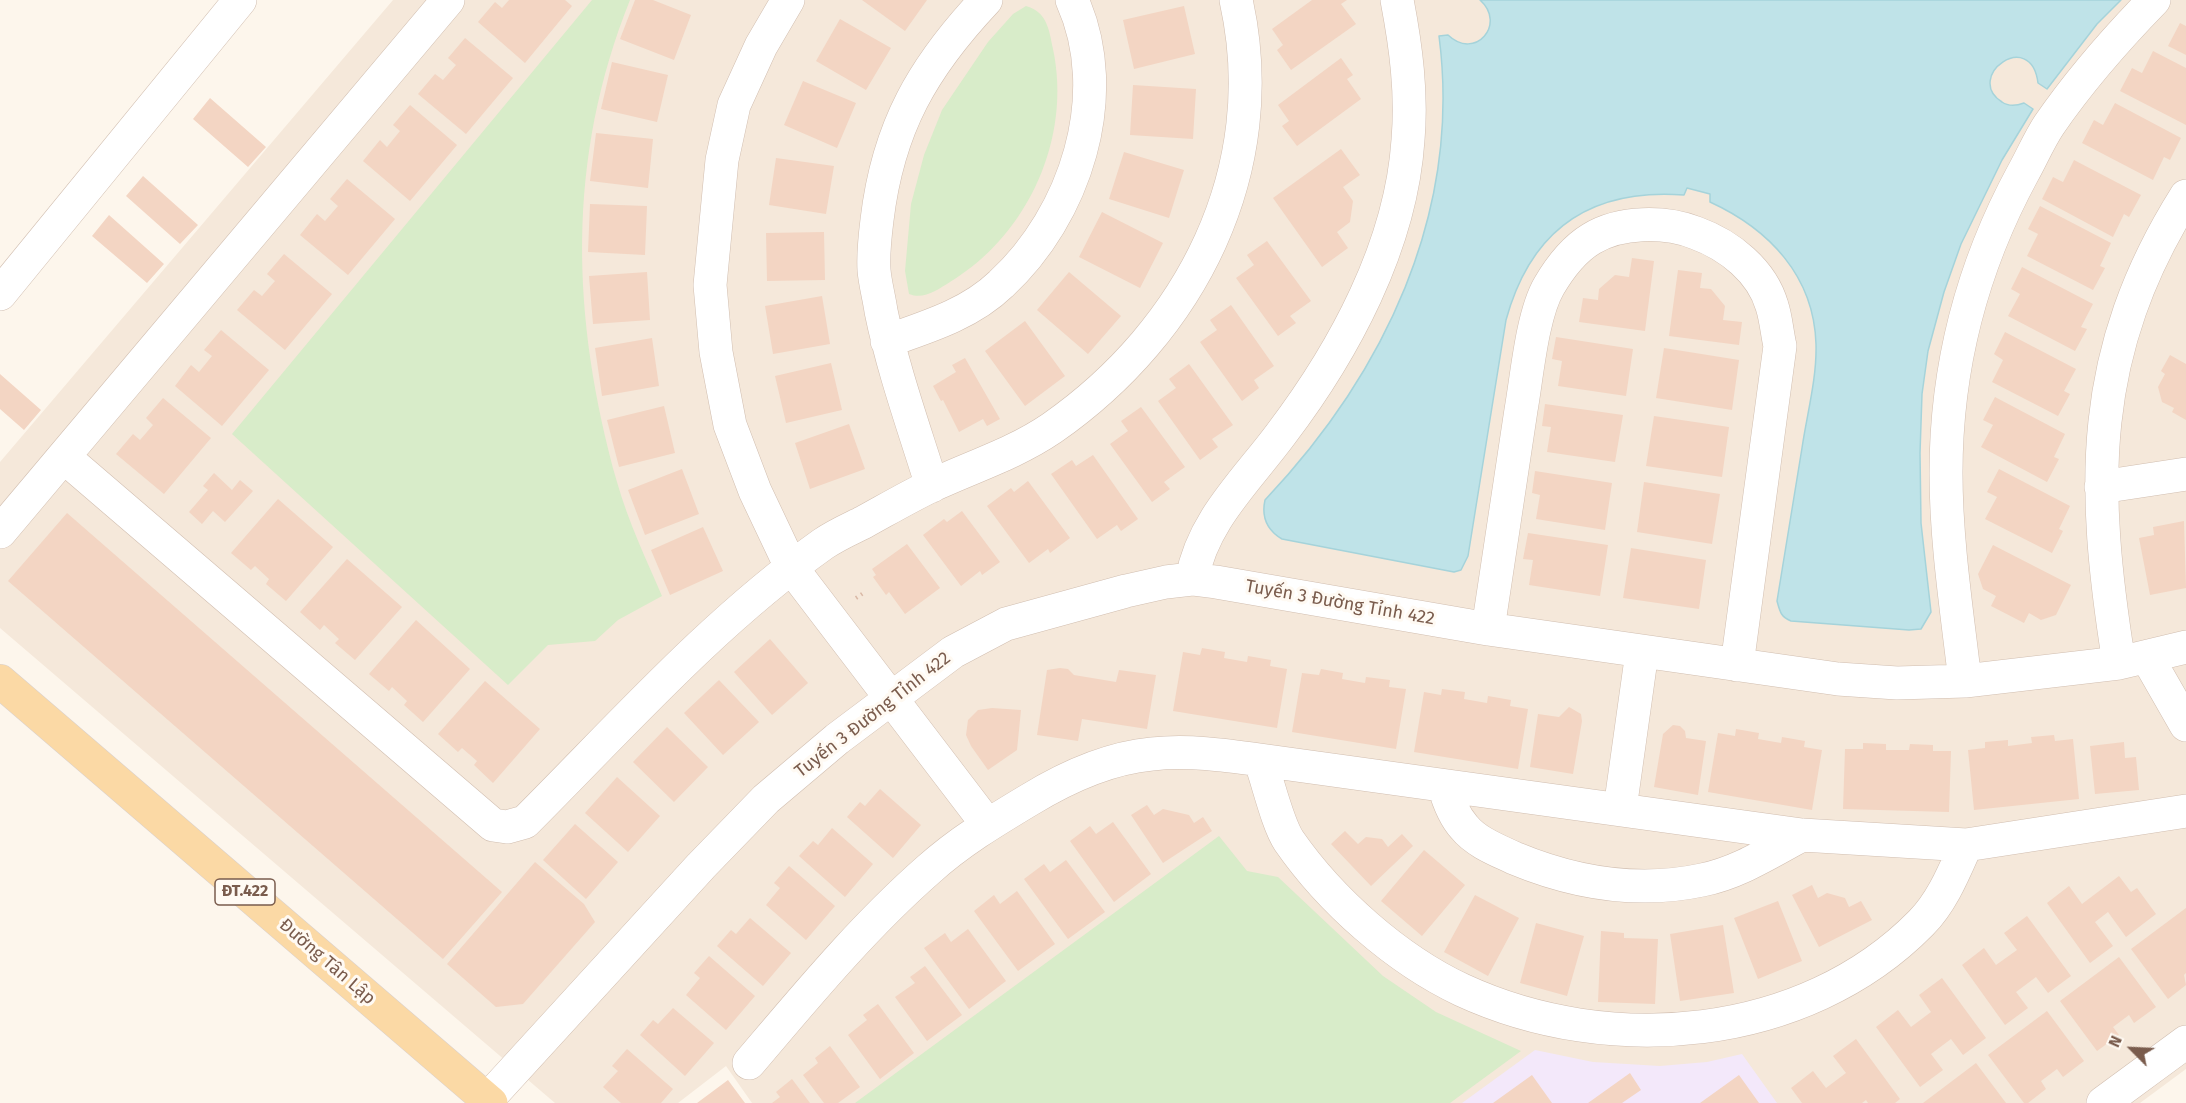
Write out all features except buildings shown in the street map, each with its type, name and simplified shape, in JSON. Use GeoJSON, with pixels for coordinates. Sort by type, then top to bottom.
{"type":"FeatureCollection","features":[{"type":"Feature","properties":{"kind":"main road","name":"Đường Tân Lập"},"geometry":{"type":"LineString","coordinates":[[0,681],[489,1102]]}},
{"type":"Feature","properties":{"kind":"street"},"geometry":{"type":"LineString","coordinates":[[0,294],[240,0]]}},
{"type":"Feature","properties":{"kind":"street"},"geometry":{"type":"LineString","coordinates":[[0,532],[448,0]]}},
{"type":"Feature","properties":{"kind":"street"},"geometry":{"type":"LineString","coordinates":[[788,0],[761,46],[734,105],[722,160],[710,285],[717,352],[730,425],[755,490],[791,567],[987,825]]}},
{"type":"Feature","properties":{"kind":"street"},"geometry":{"type":"LineString","coordinates":[[932,486],[887,341],[874,270],[882,177],[898,131],[917,89],[951,37],[986,0]]}},
{"type":"Feature","properties":{"kind":"street"},"geometry":{"type":"LineString","coordinates":[[887,341],[938,323],[974,305],[1001,285],[1040,240],[1068,190],[1086,132],[1088,86],[1086,45],[1080,19],[1072,0]]}},
{"type":"Feature","properties":{"kind":"street"},"geometry":{"type":"LineString","coordinates":[[64,457],[494,825],[507,827],[525,822],[693,653],[791,567],[827,541],[932,486],[1001,457],[1051,429],[1138,353],[1181,296],[1215,232],[1237,170],[1246,97],[1245,42],[1236,0]]}},
{"type":"Feature","properties":{"kind":"street"},"geometry":{"type":"LineString","coordinates":[[1192,579],[1196,556],[1209,529],[1282,433],[1326,368],[1360,307],[1383,250],[1398,203],[1408,142],[1409,92],[1405,45],[1397,0]]}},
{"type":"Feature","properties":{"kind":"street"},"geometry":{"type":"LineString","coordinates":[[1965,681],[1946,473],[1951,404],[1959,345],[1971,295],[1994,229],[2048,128],[2080,82],[2154,0]]}},
{"type":"Feature","properties":{"kind":"street"},"geometry":{"type":"LineString","coordinates":[[2186,196],[2129,309],[2112,368],[2104,409],[2101,487],[2108,593],[2133,660],[2186,725]]}},
{"type":"Feature","properties":{"kind":"street"},"geometry":{"type":"LineString","coordinates":[[1488,629],[1532,342],[1548,289],[1566,261],[1591,239],[1625,227],[1657,224],[1707,237],[1738,256],[1757,277],[1772,304],[1780,346],[1737,665]]}},
{"type":"Feature","properties":{"kind":"street"},"geometry":{"type":"LineString","coordinates":[[2101,487],[2186,474]]}},
{"type":"Feature","properties":{"kind":"street","name":"Tuyến 3 Đường Tỉnh 422"},"geometry":{"type":"LineString","coordinates":[[489,1102],[701,866],[766,800],[891,697],[953,652],[1006,624],[1126,591],[1192,579],[1293,594],[1488,629],[1642,652],[1838,679],[1897,683],[1965,681],[2133,660],[2186,647]]}},
{"type":"Feature","properties":{"kind":"street"},"geometry":{"type":"LineString","coordinates":[[1620,809],[1642,652]]}},
{"type":"Feature","properties":{"kind":"street"},"geometry":{"type":"LineString","coordinates":[[749,1063],[864,931],[929,869],[987,825],[1047,789],[1096,767],[1150,754],[1197,752],[1802,835],[1966,845],[2186,811]]}},
{"type":"Feature","properties":{"kind":"street"},"geometry":{"type":"LineString","coordinates":[[1260,760],[1287,838],[1326,888],[1374,932],[1460,989],[1510,1009],[1564,1022],[1628,1030],[1687,1029],[1751,1017],[1809,1001],[1870,965],[1922,922],[1947,887],[1966,845]]}},
{"type":"Feature","properties":{"kind":"street"},"geometry":{"type":"LineString","coordinates":[[1444,786],[1449,802],[1464,828],[1491,848],[1551,873],[1602,885],[1657,886],[1720,875],[1802,835]]}},
{"type":"Feature","properties":{"kind":"street"},"geometry":{"type":"LineString","coordinates":[[2103,1103],[2186,1042]]}},
{"type":"Feature","properties":{"kind":"shaded area"},"geometry":{"type":"Polygon","coordinates":[[[393,0],[2186,0],[2186,1069],[2140,1103],[752,1103],[726,1066],[678,1103],[555,1103],[0,628],[0,462],[393,0]]]}},
{"type":"Feature","properties":{"kind":"shaded area"},"geometry":{"type":"Polygon","coordinates":[[[1535,1050],[1593,1062],[1660,1066],[1707,1062],[1742,1054],[1777,1103],[1462,1103],[1535,1050]]]}},
{"type":"Feature","properties":{"kind":"green space"},"geometry":{"type":"Polygon","coordinates":[[[592,0],[630,0],[609,60],[594,119],[586,179],[582,239],[584,299],[591,360],[602,421],[621,497],[662,596],[618,620],[595,641],[548,645],[508,685],[232,434],[592,0]]]}},
{"type":"Feature","properties":{"kind":"green space"},"geometry":{"type":"Polygon","coordinates":[[[1026,6],[1039,12],[1046,22],[1053,49],[1057,83],[1056,116],[1049,149],[1038,181],[1022,211],[1002,238],[978,262],[930,293],[920,296],[909,294],[905,271],[911,204],[924,155],[942,110],[988,42],[1013,14],[1026,6]]]}},
{"type":"Feature","properties":{"kind":"green space"},"geometry":{"type":"Polygon","coordinates":[[[1219,836],[1247,871],[1278,877],[1383,976],[1436,1012],[1521,1051],[1450,1103],[855,1103],[1219,836]]]}},
{"type":"Feature","properties":{"kind":"water"},"geometry":{"type":"Polygon","coordinates":[[[1480,0],[2121,0],[2097,24],[2047,89],[2038,83],[2033,67],[2024,59],[2013,58],[2003,62],[1994,70],[1990,81],[1992,92],[2002,102],[2013,106],[2024,103],[2033,109],[2002,160],[1961,244],[1944,292],[1928,351],[1922,394],[1920,453],[1921,523],[1931,612],[1921,629],[1791,621],[1781,614],[1777,601],[1815,370],[1816,344],[1813,319],[1807,297],[1797,276],[1769,241],[1751,226],[1710,202],[1710,194],[1687,188],[1684,195],[1651,195],[1620,199],[1593,207],[1570,221],[1549,239],[1531,261],[1517,288],[1506,320],[1468,556],[1461,570],[1454,572],[1282,539],[1272,532],[1266,523],[1265,500],[1308,451],[1346,399],[1378,344],[1405,287],[1425,227],[1438,165],[1443,102],[1439,36],[1448,35],[1458,42],[1468,44],[1477,42],[1484,36],[1489,28],[1490,19],[1487,9],[1480,0]]]}}]}
